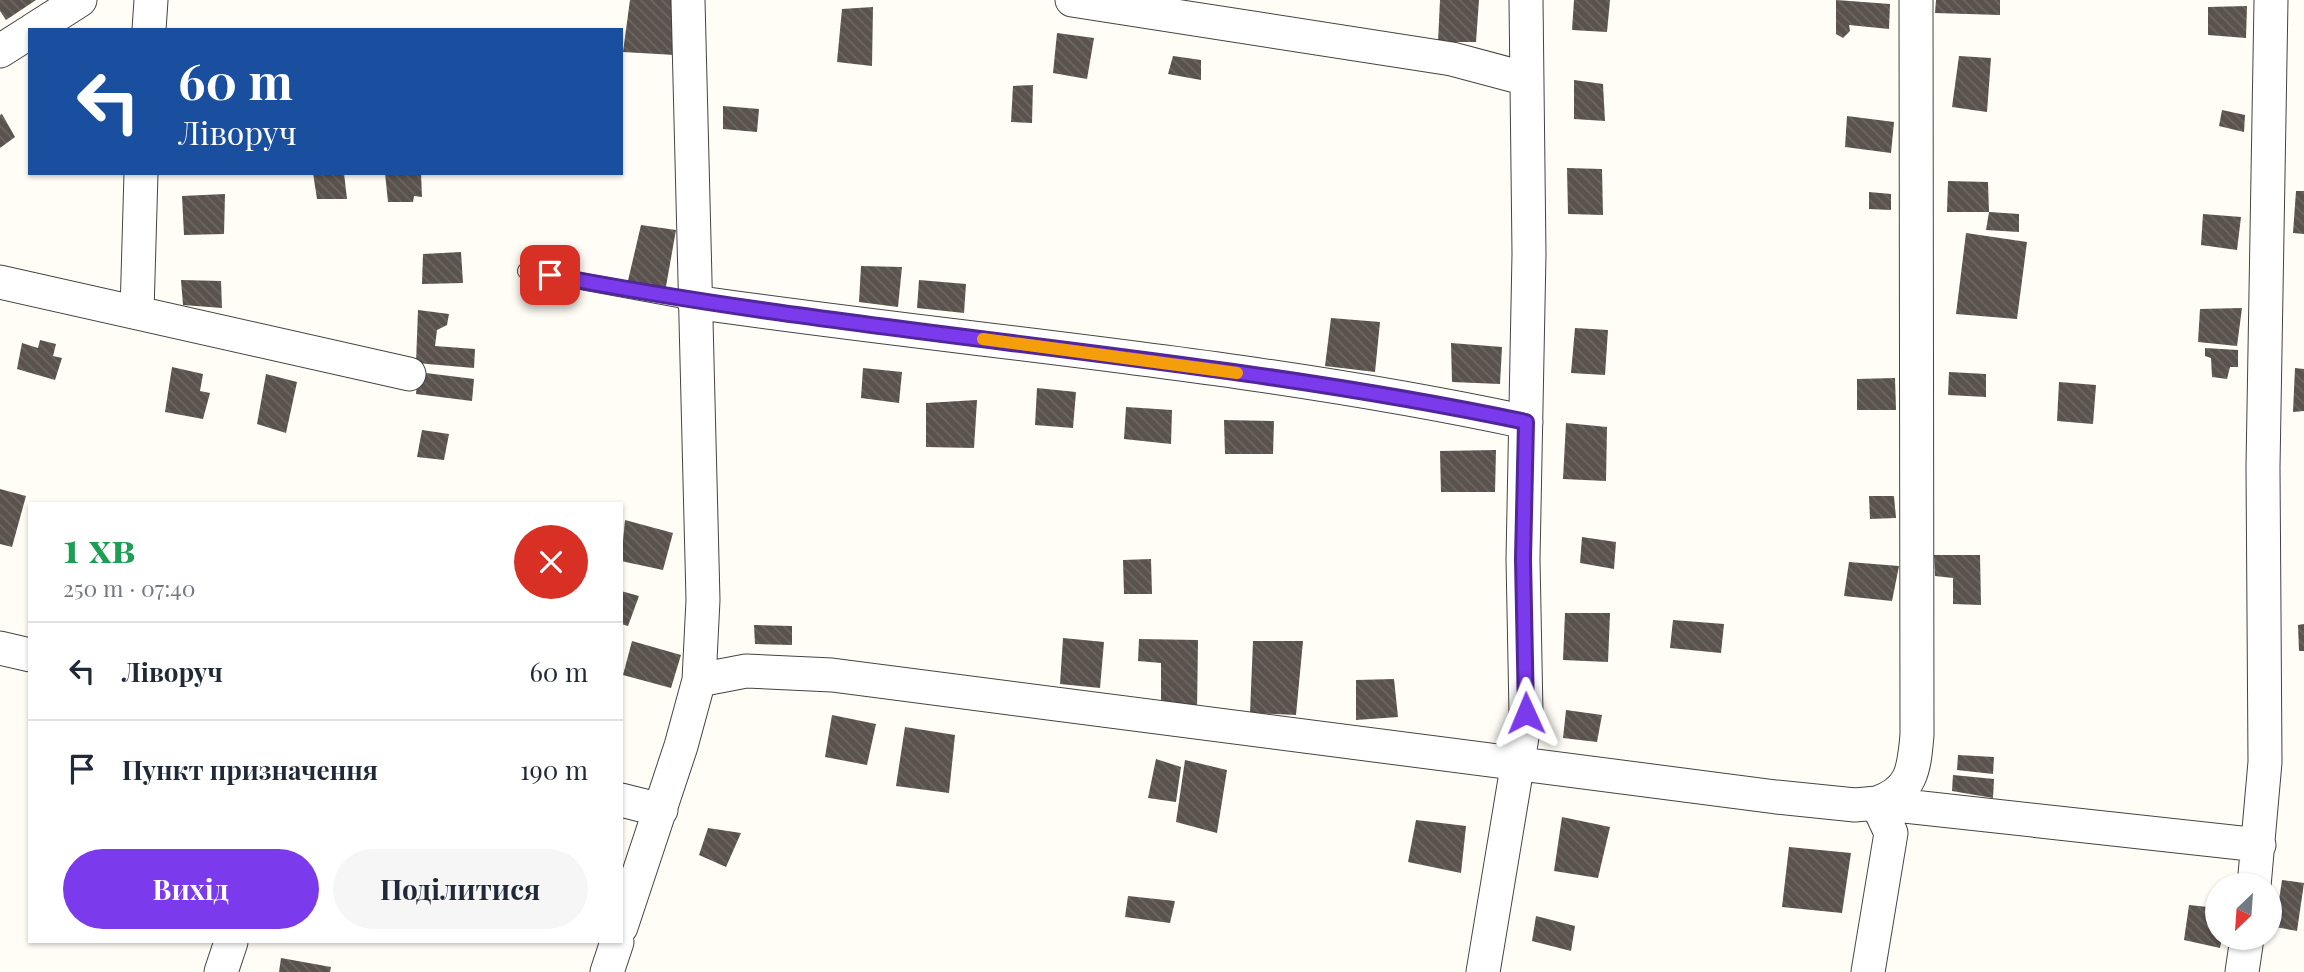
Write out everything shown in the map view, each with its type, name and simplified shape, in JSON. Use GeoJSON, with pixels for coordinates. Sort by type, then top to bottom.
{"type":"FeatureCollection","features":[{"type":"Feature","properties":{"kind":"street"},"geometry":{"type":"LineString","coordinates":[[36,28],[80,0]]}},
{"type":"Feature","properties":{"kind":"street"},"geometry":{"type":"LineString","coordinates":[[149,28],[150,0]]}},
{"type":"Feature","properties":{"kind":"street"},"geometry":{"type":"LineString","coordinates":[[623,921],[661,810],[699,680],[704,600],[688,0]]}},
{"type":"Feature","properties":{"kind":"street"},"geometry":{"type":"LineString","coordinates":[[1072,0],[1439,56],[1527,79]]}},
{"type":"Feature","properties":{"kind":"street"},"geometry":{"type":"LineString","coordinates":[[1483,972],[1520,762],[1526,713],[1523,559],[1529,254],[1526,0]]}},
{"type":"Feature","properties":{"kind":"street"},"geometry":{"type":"LineString","coordinates":[[1877,803],[1895,797],[1905,787],[1915,762],[1917,735],[1916,0]]}},
{"type":"Feature","properties":{"kind":"street"},"geometry":{"type":"LineString","coordinates":[[2256,873],[2265,761],[2263,467],[2271,0]]}},
{"type":"Feature","properties":{"kind":"street"},"geometry":{"type":"LineString","coordinates":[[0,51],[28,33]]}},
{"type":"Feature","properties":{"kind":"street"},"geometry":{"type":"LineString","coordinates":[[137,312],[141,175]]}},
{"type":"Feature","properties":{"kind":"street"},"geometry":{"type":"LineString","coordinates":[[0,282],[291,350],[408,374]]}},
{"type":"Feature","properties":{"kind":"street"},"geometry":{"type":"LineString","coordinates":[[694,302],[1090,351],[1419,399],[1526,422]]}},
{"type":"Feature","properties":{"kind":"street"},"geometry":{"type":"LineString","coordinates":[[0,649],[28,655]]}},
{"type":"Feature","properties":{"kind":"street"},"geometry":{"type":"LineString","coordinates":[[699,680],[746,671],[832,675],[1776,797],[1855,805],[1877,803],[2259,845]]}},
{"type":"Feature","properties":{"kind":"street"},"geometry":{"type":"LineString","coordinates":[[623,800],[661,810]]}},
{"type":"Feature","properties":{"kind":"street"},"geometry":{"type":"LineString","coordinates":[[1868,972],[1891,833],[1877,803]]}},
{"type":"Feature","properties":{"kind":"street"},"geometry":{"type":"LineString","coordinates":[[221,972],[231,943]]}},
{"type":"Feature","properties":{"kind":"street"},"geometry":{"type":"LineString","coordinates":[[607,972],[617,943]]}},
{"type":"Feature","properties":{"kind":"street"},"geometry":{"type":"LineString","coordinates":[[2242,972],[2245,950]]}},
{"type":"Feature","properties":{"kind":"lane"},"geometry":{"type":"LineString","coordinates":[[526,271],[694,302]]}},
{"type":"Feature","properties":{"kind":"building"},"geometry":{"type":"Polygon","coordinates":[[[0,0],[36,0],[6,20],[0,11],[0,0]]]}},
{"type":"Feature","properties":{"kind":"building"},"geometry":{"type":"Polygon","coordinates":[[[630,0],[682,0],[675,55],[623,52],[630,0]]]}},
{"type":"Feature","properties":{"kind":"building"},"geometry":{"type":"Polygon","coordinates":[[[1440,0],[1479,0],[1476,42],[1438,42],[1440,0]]]}},
{"type":"Feature","properties":{"kind":"building"},"geometry":{"type":"Polygon","coordinates":[[[1574,0],[1610,0],[1607,32],[1572,30],[1574,0]]]}},
{"type":"Feature","properties":{"kind":"building"},"geometry":{"type":"Polygon","coordinates":[[[1836,0],[1890,4],[1889,29],[1849,25],[1850,31],[1843,38],[1836,34],[1836,0]]]}},
{"type":"Feature","properties":{"kind":"building"},"geometry":{"type":"Polygon","coordinates":[[[1936,0],[2000,0],[2000,15],[1935,13],[1936,0]]]}},
{"type":"Feature","properties":{"kind":"building"},"geometry":{"type":"Polygon","coordinates":[[[2247,6],[2246,38],[2208,35],[2208,7],[2247,6]]]}},
{"type":"Feature","properties":{"kind":"building"},"geometry":{"type":"Polygon","coordinates":[[[873,7],[872,66],[837,62],[842,9],[873,7]]]}},
{"type":"Feature","properties":{"kind":"building"},"geometry":{"type":"Polygon","coordinates":[[[1057,33],[1094,38],[1087,79],[1053,73],[1057,33]]]}},
{"type":"Feature","properties":{"kind":"building"},"geometry":{"type":"Polygon","coordinates":[[[1173,56],[1201,60],[1201,80],[1168,74],[1173,56]]]}},
{"type":"Feature","properties":{"kind":"building"},"geometry":{"type":"Polygon","coordinates":[[[1959,56],[1991,58],[1987,112],[1952,107],[1959,56]]]}},
{"type":"Feature","properties":{"kind":"building"},"geometry":{"type":"Polygon","coordinates":[[[1574,80],[1603,84],[1605,121],[1574,119],[1574,80]]]}},
{"type":"Feature","properties":{"kind":"building"},"geometry":{"type":"Polygon","coordinates":[[[1033,85],[1032,123],[1011,122],[1013,86],[1033,85]]]}},
{"type":"Feature","properties":{"kind":"building"},"geometry":{"type":"Polygon","coordinates":[[[723,106],[759,109],[757,132],[723,129],[723,106]]]}},
{"type":"Feature","properties":{"kind":"building"},"geometry":{"type":"Polygon","coordinates":[[[2222,110],[2245,115],[2244,132],[2219,126],[2222,110]]]}},
{"type":"Feature","properties":{"kind":"building"},"geometry":{"type":"Polygon","coordinates":[[[2,114],[15,137],[0,148],[0,115],[2,114]]]}},
{"type":"Feature","properties":{"kind":"building"},"geometry":{"type":"Polygon","coordinates":[[[1847,116],[1894,122],[1891,153],[1845,147],[1847,116]]]}},
{"type":"Feature","properties":{"kind":"building"},"geometry":{"type":"Polygon","coordinates":[[[1567,168],[1602,169],[1603,215],[1568,214],[1567,168]]]}},
{"type":"Feature","properties":{"kind":"building"},"geometry":{"type":"Polygon","coordinates":[[[313,175],[344,175],[347,199],[317,199],[313,175]]]}},
{"type":"Feature","properties":{"kind":"building"},"geometry":{"type":"Polygon","coordinates":[[[385,175],[421,175],[422,197],[414,196],[413,202],[388,202],[385,175]]]}},
{"type":"Feature","properties":{"kind":"building"},"geometry":{"type":"Polygon","coordinates":[[[1948,181],[1988,182],[1989,212],[1947,212],[1948,181]]]}},
{"type":"Feature","properties":{"kind":"building"},"geometry":{"type":"Polygon","coordinates":[[[2296,191],[2304,191],[2304,234],[2293,233],[2296,191]]]}},
{"type":"Feature","properties":{"kind":"building"},"geometry":{"type":"Polygon","coordinates":[[[1869,192],[1891,194],[1891,210],[1869,209],[1869,192]]]}},
{"type":"Feature","properties":{"kind":"building"},"geometry":{"type":"Polygon","coordinates":[[[225,194],[224,234],[184,235],[182,196],[225,194]]]}},
{"type":"Feature","properties":{"kind":"building"},"geometry":{"type":"Polygon","coordinates":[[[1989,212],[2019,214],[2019,232],[1986,230],[1989,212]]]}},
{"type":"Feature","properties":{"kind":"building"},"geometry":{"type":"Polygon","coordinates":[[[2203,214],[2241,217],[2237,250],[2201,245],[2203,214]]]}},
{"type":"Feature","properties":{"kind":"building"},"geometry":{"type":"Polygon","coordinates":[[[641,225],[676,230],[665,292],[627,285],[641,225]]]}},
{"type":"Feature","properties":{"kind":"building"},"geometry":{"type":"Polygon","coordinates":[[[1966,233],[2027,242],[2017,319],[1956,314],[1966,233]]]}},
{"type":"Feature","properties":{"kind":"building"},"geometry":{"type":"Polygon","coordinates":[[[461,252],[463,283],[422,284],[423,254],[461,252]]]}},
{"type":"Feature","properties":{"kind":"building"},"geometry":{"type":"Polygon","coordinates":[[[861,266],[902,267],[898,307],[859,302],[861,266]]]}},
{"type":"Feature","properties":{"kind":"building"},"geometry":{"type":"Polygon","coordinates":[[[181,280],[221,281],[222,308],[183,305],[181,280]]]}},
{"type":"Feature","properties":{"kind":"building"},"geometry":{"type":"Polygon","coordinates":[[[919,280],[966,284],[964,313],[917,308],[919,280]]]}},
{"type":"Feature","properties":{"kind":"building"},"geometry":{"type":"Polygon","coordinates":[[[2242,308],[2237,346],[2198,342],[2200,309],[2242,308]]]}},
{"type":"Feature","properties":{"kind":"building"},"geometry":{"type":"Polygon","coordinates":[[[418,310],[449,314],[447,325],[437,330],[435,346],[475,349],[474,368],[416,363],[418,310]]]}},
{"type":"Feature","properties":{"kind":"building"},"geometry":{"type":"Polygon","coordinates":[[[1331,318],[1380,322],[1375,372],[1325,366],[1331,318]]]}},
{"type":"Feature","properties":{"kind":"building"},"geometry":{"type":"Polygon","coordinates":[[[1575,328],[1608,330],[1605,375],[1571,373],[1575,328]]]}},
{"type":"Feature","properties":{"kind":"building"},"geometry":{"type":"Polygon","coordinates":[[[40,340],[56,344],[53,356],[62,358],[55,380],[17,369],[22,343],[38,348],[40,340]]]}},
{"type":"Feature","properties":{"kind":"building"},"geometry":{"type":"Polygon","coordinates":[[[1451,343],[1502,347],[1500,384],[1452,382],[1451,343]]]}},
{"type":"Feature","properties":{"kind":"building"},"geometry":{"type":"Polygon","coordinates":[[[2205,348],[2238,350],[2238,367],[2230,367],[2227,379],[2212,377],[2211,358],[2205,356],[2205,348]]]}},
{"type":"Feature","properties":{"kind":"building"},"geometry":{"type":"Polygon","coordinates":[[[172,367],[203,374],[200,391],[210,393],[203,419],[165,412],[172,367]]]}},
{"type":"Feature","properties":{"kind":"building"},"geometry":{"type":"Polygon","coordinates":[[[863,368],[902,372],[899,403],[861,398],[863,368]]]}},
{"type":"Feature","properties":{"kind":"building"},"geometry":{"type":"Polygon","coordinates":[[[2295,368],[2304,369],[2304,411],[2293,412],[2295,368]]]}},
{"type":"Feature","properties":{"kind":"building"},"geometry":{"type":"Polygon","coordinates":[[[418,372],[474,379],[472,401],[416,394],[418,372]]]}},
{"type":"Feature","properties":{"kind":"building"},"geometry":{"type":"Polygon","coordinates":[[[1949,372],[1986,374],[1986,397],[1948,395],[1949,372]]]}},
{"type":"Feature","properties":{"kind":"building"},"geometry":{"type":"Polygon","coordinates":[[[266,374],[297,382],[286,433],[257,424],[266,374]]]}},
{"type":"Feature","properties":{"kind":"building"},"geometry":{"type":"Polygon","coordinates":[[[1895,378],[1896,410],[1857,410],[1857,379],[1895,378]]]}},
{"type":"Feature","properties":{"kind":"building"},"geometry":{"type":"Polygon","coordinates":[[[2059,382],[2096,385],[2093,424],[2057,421],[2059,382]]]}},
{"type":"Feature","properties":{"kind":"building"},"geometry":{"type":"Polygon","coordinates":[[[1037,388],[1076,392],[1073,428],[1035,425],[1037,388]]]}},
{"type":"Feature","properties":{"kind":"building"},"geometry":{"type":"Polygon","coordinates":[[[977,400],[974,448],[926,447],[926,403],[977,400]]]}},
{"type":"Feature","properties":{"kind":"building"},"geometry":{"type":"Polygon","coordinates":[[[1126,407],[1172,410],[1171,444],[1124,439],[1126,407]]]}},
{"type":"Feature","properties":{"kind":"building"},"geometry":{"type":"Polygon","coordinates":[[[1224,420],[1274,421],[1273,454],[1225,454],[1224,420]]]}},
{"type":"Feature","properties":{"kind":"building"},"geometry":{"type":"Polygon","coordinates":[[[1566,423],[1607,427],[1606,481],[1563,479],[1566,423]]]}},
{"type":"Feature","properties":{"kind":"building"},"geometry":{"type":"Polygon","coordinates":[[[422,430],[449,434],[444,460],[417,457],[422,430]]]}},
{"type":"Feature","properties":{"kind":"building"},"geometry":{"type":"Polygon","coordinates":[[[1496,450],[1495,492],[1441,492],[1440,451],[1496,450]]]}},
{"type":"Feature","properties":{"kind":"building"},"geometry":{"type":"Polygon","coordinates":[[[0,489],[26,496],[12,547],[0,544],[0,489]]]}},
{"type":"Feature","properties":{"kind":"building"},"geometry":{"type":"Polygon","coordinates":[[[1869,496],[1894,496],[1896,518],[1870,519],[1869,496]]]}},
{"type":"Feature","properties":{"kind":"building"},"geometry":{"type":"Polygon","coordinates":[[[625,520],[673,533],[663,570],[623,561],[625,520]]]}},
{"type":"Feature","properties":{"kind":"building"},"geometry":{"type":"Polygon","coordinates":[[[1582,537],[1616,542],[1614,569],[1580,563],[1582,537]]]}},
{"type":"Feature","properties":{"kind":"building"},"geometry":{"type":"Polygon","coordinates":[[[1934,555],[1980,555],[1981,605],[1953,604],[1953,578],[1935,576],[1934,555]]]}},
{"type":"Feature","properties":{"kind":"building"},"geometry":{"type":"Polygon","coordinates":[[[1151,559],[1152,594],[1124,594],[1123,560],[1151,559]]]}},
{"type":"Feature","properties":{"kind":"building"},"geometry":{"type":"Polygon","coordinates":[[[1849,562],[1899,566],[1892,601],[1844,596],[1849,562]]]}},
{"type":"Feature","properties":{"kind":"building"},"geometry":{"type":"Polygon","coordinates":[[[623,592],[639,596],[628,626],[623,625],[623,592]]]}},
{"type":"Feature","properties":{"kind":"building"},"geometry":{"type":"Polygon","coordinates":[[[1565,613],[1610,613],[1608,662],[1563,660],[1565,613]]]}},
{"type":"Feature","properties":{"kind":"building"},"geometry":{"type":"Polygon","coordinates":[[[1673,620],[1724,624],[1721,653],[1670,648],[1673,620]]]}},
{"type":"Feature","properties":{"kind":"building"},"geometry":{"type":"Polygon","coordinates":[[[2304,624],[2304,651],[2299,651],[2298,625],[2304,624]]]}},
{"type":"Feature","properties":{"kind":"building"},"geometry":{"type":"Polygon","coordinates":[[[754,625],[792,626],[792,645],[755,644],[754,625]]]}},
{"type":"Feature","properties":{"kind":"building"},"geometry":{"type":"Polygon","coordinates":[[[1063,638],[1104,642],[1100,688],[1060,684],[1063,638]]]}},
{"type":"Feature","properties":{"kind":"building"},"geometry":{"type":"Polygon","coordinates":[[[1139,639],[1198,640],[1197,712],[1161,711],[1161,663],[1138,661],[1139,639]]]}},
{"type":"Feature","properties":{"kind":"building"},"geometry":{"type":"Polygon","coordinates":[[[632,641],[681,655],[671,688],[623,675],[632,641]]]}},
{"type":"Feature","properties":{"kind":"building"},"geometry":{"type":"Polygon","coordinates":[[[1253,641],[1303,641],[1296,715],[1250,713],[1253,641]]]}},
{"type":"Feature","properties":{"kind":"building"},"geometry":{"type":"Polygon","coordinates":[[[1394,679],[1398,717],[1356,720],[1356,680],[1394,679]]]}},
{"type":"Feature","properties":{"kind":"building"},"geometry":{"type":"Polygon","coordinates":[[[1566,710],[1602,715],[1597,742],[1563,738],[1566,710]]]}},
{"type":"Feature","properties":{"kind":"building"},"geometry":{"type":"Polygon","coordinates":[[[832,715],[876,724],[867,765],[825,757],[832,715]]]}},
{"type":"Feature","properties":{"kind":"building"},"geometry":{"type":"Polygon","coordinates":[[[905,727],[955,735],[949,793],[896,786],[905,727]]]}},
{"type":"Feature","properties":{"kind":"building"},"geometry":{"type":"Polygon","coordinates":[[[1958,755],[1994,757],[1993,774],[1957,770],[1958,755]]]}},
{"type":"Feature","properties":{"kind":"building"},"geometry":{"type":"Polygon","coordinates":[[[1156,759],[1181,767],[1176,802],[1148,798],[1156,759]]]}},
{"type":"Feature","properties":{"kind":"building"},"geometry":{"type":"Polygon","coordinates":[[[1185,760],[1227,770],[1217,833],[1176,822],[1185,760]]]}},
{"type":"Feature","properties":{"kind":"building"},"geometry":{"type":"Polygon","coordinates":[[[1953,775],[1994,779],[1993,798],[1952,791],[1953,775]]]}},
{"type":"Feature","properties":{"kind":"building"},"geometry":{"type":"Polygon","coordinates":[[[1562,817],[1610,827],[1598,878],[1554,871],[1562,817]]]}},
{"type":"Feature","properties":{"kind":"building"},"geometry":{"type":"Polygon","coordinates":[[[1416,820],[1466,826],[1461,873],[1408,862],[1416,820]]]}},
{"type":"Feature","properties":{"kind":"building"},"geometry":{"type":"Polygon","coordinates":[[[708,828],[741,833],[726,867],[699,855],[708,828]]]}},
{"type":"Feature","properties":{"kind":"building"},"geometry":{"type":"Polygon","coordinates":[[[1789,847],[1851,853],[1842,913],[1782,907],[1789,847]]]}},
{"type":"Feature","properties":{"kind":"building"},"geometry":{"type":"Polygon","coordinates":[[[2282,880],[2304,883],[2297,931],[2282,928],[2282,880]]]}},
{"type":"Feature","properties":{"kind":"building"},"geometry":{"type":"Polygon","coordinates":[[[1128,896],[1175,901],[1170,923],[1125,917],[1128,896]]]}},
{"type":"Feature","properties":{"kind":"building"},"geometry":{"type":"Polygon","coordinates":[[[2189,905],[2205,907],[2205,945],[2184,940],[2189,905]]]}},
{"type":"Feature","properties":{"kind":"building"},"geometry":{"type":"Polygon","coordinates":[[[1536,916],[1575,926],[1571,951],[1532,941],[1536,916]]]}},
{"type":"Feature","properties":{"kind":"building"},"geometry":{"type":"Polygon","coordinates":[[[281,958],[331,967],[330,972],[279,972],[281,958]]]}},
{"type":"Feature","properties":{"kind":"slow traffic"},"geometry":{"type":"LineString","coordinates":[[983,339],[1090,351],[1237,373]]}},
{"type":"Feature","properties":{"kind":"route"},"geometry":{"type":"LineString","coordinates":[[550,275],[740,309],[1090,351],[1419,399],[1526,422],[1523,559],[1526,713]]}}]}
